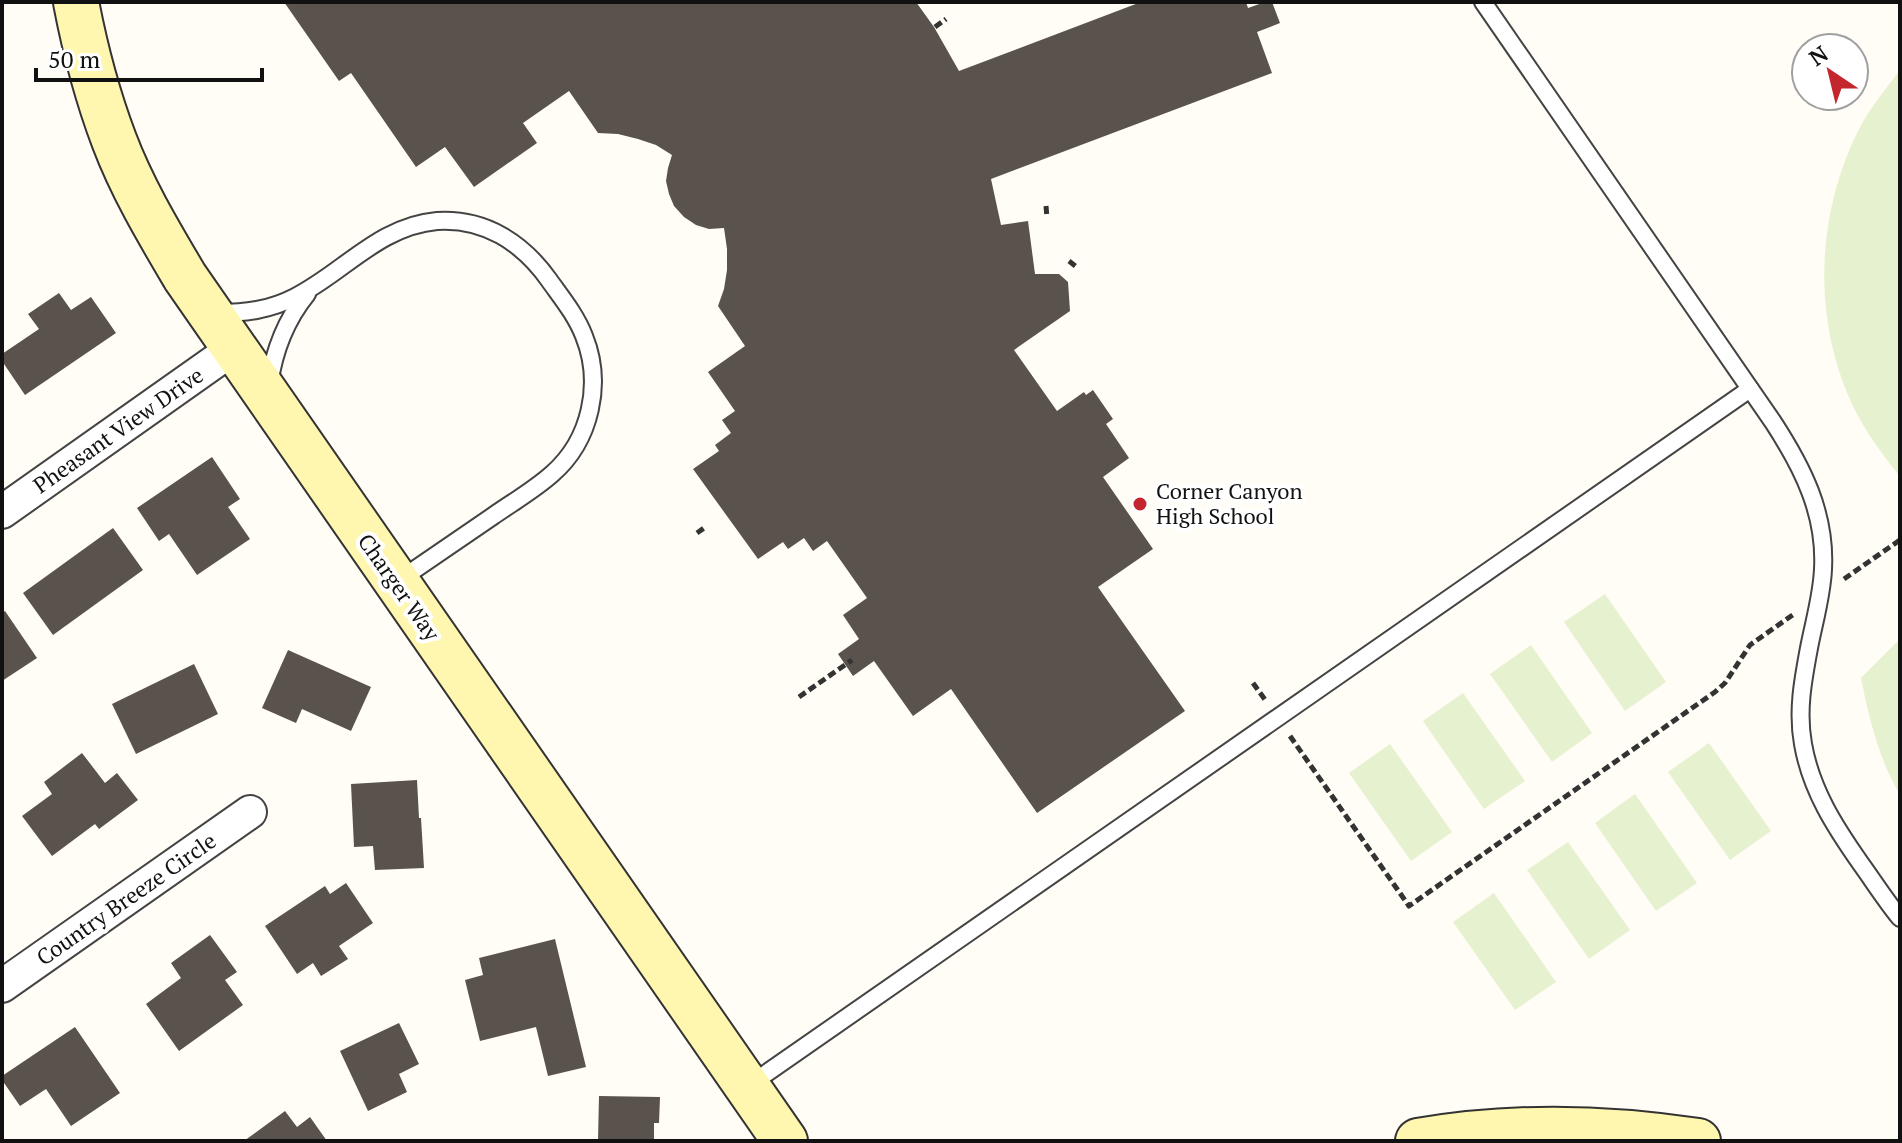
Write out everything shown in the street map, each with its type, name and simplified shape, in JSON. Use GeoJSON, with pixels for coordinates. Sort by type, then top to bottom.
{"type":"FeatureCollection","features":[{"type":"Feature","properties":{"kind":"street","name":"Charger Way"},"geometry":{"type":"LineString","coordinates":[[76,2],[89,62],[114,141],[161,236],[209,313],[785,1141]]}},
{"type":"Feature","properties":{"kind":"street","name":"Pheasant View Drive"},"geometry":{"type":"LineString","coordinates":[[2,512],[234,348]]}},
{"type":"Feature","properties":{"kind":"street","name":"Country Breeze Circle"},"geometry":{"type":"LineString","coordinates":[[2,986],[250,812]]}},
{"type":"Feature","properties":{"kind":"street"},"geometry":{"type":"LineString","coordinates":[[1418,1141],[1556,1130],[1698,1141]]}},
{"type":"Feature","properties":{"kind":"lane"},"geometry":{"type":"LineString","coordinates":[[1483,2],[1790,446],[1813,495],[1820,519],[1823,572],[1800,694],[1803,744],[1819,798],[1834,826],[1900,918]]}},
{"type":"Feature","properties":{"kind":"lane"},"geometry":{"type":"LineString","coordinates":[[209,313],[261,310],[296,297],[397,231],[415,225],[452,221],[471,223],[508,238],[531,257],[577,321],[588,346],[593,382],[585,428],[566,460],[538,485],[396,582]]}},
{"type":"Feature","properties":{"kind":"lane"},"geometry":{"type":"LineString","coordinates":[[267,396],[281,337],[313,286]]}},
{"type":"Feature","properties":{"kind":"lane"},"geometry":{"type":"LineString","coordinates":[[747,1087],[1750,389]]}},
{"type":"Feature","properties":{"kind":"path"},"geometry":{"type":"LineString","coordinates":[[935,27],[946,19]]}},
{"type":"Feature","properties":{"kind":"path"},"geometry":{"type":"LineString","coordinates":[[1046,206],[1047,218]]}},
{"type":"Feature","properties":{"kind":"path"},"geometry":{"type":"LineString","coordinates":[[1069,261],[1078,268]]}},
{"type":"Feature","properties":{"kind":"path"},"geometry":{"type":"LineString","coordinates":[[697,533],[704,528]]}},
{"type":"Feature","properties":{"kind":"path"},"geometry":{"type":"LineString","coordinates":[[1253,683],[1409,906],[1715,692],[1725,683],[1750,645],[1900,540]]}},
{"type":"Feature","properties":{"kind":"path"},"geometry":{"type":"LineString","coordinates":[[799,697],[852,660]]}},
{"type":"Feature","properties":{"kind":"green space"},"geometry":{"type":"Polygon","coordinates":[[[1900,70],[1900,477],[1858,416],[1832,346],[1826,310],[1824,274],[1833,201],[1843,165],[1858,131],[1900,70]]]}},
{"type":"Feature","properties":{"kind":"green space"},"geometry":{"type":"Polygon","coordinates":[[[1605,594],[1666,682],[1625,711],[1564,622],[1605,594]]]}},
{"type":"Feature","properties":{"kind":"green space"},"geometry":{"type":"Polygon","coordinates":[[[1900,639],[1900,795],[1876,738],[1861,678],[1900,639]]]}},
{"type":"Feature","properties":{"kind":"green space"},"geometry":{"type":"Polygon","coordinates":[[[1531,645],[1592,733],[1552,762],[1490,674],[1531,645]]]}},
{"type":"Feature","properties":{"kind":"green space"},"geometry":{"type":"Polygon","coordinates":[[[1463,693],[1525,781],[1484,809],[1423,721],[1463,693]]]}},
{"type":"Feature","properties":{"kind":"green space"},"geometry":{"type":"Polygon","coordinates":[[[1709,743],[1771,831],[1730,860],[1668,772],[1709,743]]]}},
{"type":"Feature","properties":{"kind":"green space"},"geometry":{"type":"Polygon","coordinates":[[[1390,744],[1452,832],[1411,861],[1349,773],[1390,744]]]}},
{"type":"Feature","properties":{"kind":"green space"},"geometry":{"type":"Polygon","coordinates":[[[1635,794],[1697,883],[1656,911],[1595,823],[1635,794]]]}},
{"type":"Feature","properties":{"kind":"green space"},"geometry":{"type":"Polygon","coordinates":[[[1568,842],[1630,930],[1589,959],[1527,870],[1568,842]]]}},
{"type":"Feature","properties":{"kind":"green space"},"geometry":{"type":"Polygon","coordinates":[[[1494,893],[1556,982],[1515,1010],[1453,922],[1494,893]]]}},
{"type":"Feature","properties":{"kind":"building"},"geometry":{"type":"Polygon","coordinates":[[[284,2],[916,2],[959,71],[1141,2],[1246,2],[1248,8],[1272,2],[1280,23],[1257,32],[1272,73],[991,179],[1001,225],[1028,221],[1035,274],[1059,274],[1068,282],[1070,311],[1014,350],[1057,411],[1084,392],[1086,395],[1093,390],[1113,419],[1106,424],[1129,458],[1103,477],[1153,549],[1098,587],[1185,711],[1037,813],[951,689],[913,716],[874,661],[853,676],[838,654],[859,639],[843,615],[867,598],[827,541],[813,551],[804,538],[788,549],[783,542],[758,559],[693,469],[719,451],[715,445],[731,433],[722,420],[735,411],[708,372],[745,346],[718,306],[727,270],[724,228],[709,229],[696,225],[674,206],[666,181],[672,155],[638,139],[598,133],[569,91],[523,123],[537,143],[474,187],[445,147],[416,167],[351,73],[339,81],[284,2]]]}},
{"type":"Feature","properties":{"kind":"building"},"geometry":{"type":"Polygon","coordinates":[[[59,293],[71,310],[91,297],[116,333],[25,395],[2,361],[2,354],[39,329],[28,314],[59,293]]]}},
{"type":"Feature","properties":{"kind":"building"},"geometry":{"type":"Polygon","coordinates":[[[212,457],[240,499],[228,507],[250,539],[197,575],[169,534],[159,541],[137,508],[212,457]]]}},
{"type":"Feature","properties":{"kind":"building"},"geometry":{"type":"Polygon","coordinates":[[[113,528],[143,570],[53,635],[23,593],[113,528]]]}},
{"type":"Feature","properties":{"kind":"building"},"geometry":{"type":"Polygon","coordinates":[[[5,611],[37,658],[2,681],[2,613],[5,611]]]}},
{"type":"Feature","properties":{"kind":"building"},"geometry":{"type":"Polygon","coordinates":[[[288,650],[371,687],[351,731],[302,709],[296,723],[262,708],[288,650]]]}},
{"type":"Feature","properties":{"kind":"building"},"geometry":{"type":"Polygon","coordinates":[[[194,664],[218,714],[136,754],[112,704],[194,664]]]}},
{"type":"Feature","properties":{"kind":"building"},"geometry":{"type":"Polygon","coordinates":[[[82,753],[105,783],[117,773],[138,800],[99,829],[95,824],[52,856],[22,816],[52,794],[44,782],[82,753]]]}},
{"type":"Feature","properties":{"kind":"building"},"geometry":{"type":"Polygon","coordinates":[[[417,780],[424,868],[375,870],[373,846],[354,847],[351,784],[417,780]]]}},
{"type":"Feature","properties":{"kind":"building"},"geometry":{"type":"Polygon","coordinates":[[[346,883],[373,923],[339,946],[348,959],[321,976],[313,963],[297,974],[265,926],[325,886],[330,894],[346,883]]]}},
{"type":"Feature","properties":{"kind":"building"},"geometry":{"type":"Polygon","coordinates":[[[210,935],[237,972],[225,980],[243,1005],[179,1051],[146,1004],[181,978],[171,963],[210,935]]]}},
{"type":"Feature","properties":{"kind":"building"},"geometry":{"type":"Polygon","coordinates":[[[555,939],[586,1067],[548,1076],[536,1027],[480,1041],[465,980],[483,975],[479,958],[555,939]]]}},
{"type":"Feature","properties":{"kind":"building"},"geometry":{"type":"Polygon","coordinates":[[[399,1023],[419,1064],[399,1074],[407,1092],[368,1111],[340,1051],[399,1023]]]}},
{"type":"Feature","properties":{"kind":"building"},"geometry":{"type":"Polygon","coordinates":[[[75,1027],[120,1093],[71,1126],[46,1089],[20,1106],[2,1076],[75,1027]]]}},
{"type":"Feature","properties":{"kind":"building"},"geometry":{"type":"Polygon","coordinates":[[[599,1096],[660,1097],[659,1123],[654,1123],[654,1141],[598,1141],[599,1096]]]}},
{"type":"Feature","properties":{"kind":"building"},"geometry":{"type":"Polygon","coordinates":[[[285,1111],[297,1127],[310,1117],[327,1141],[244,1141],[285,1111]]]}},
{"type":"Feature","properties":{"kind":"place","name":"Corner Canyon High School"},"geometry":{"type":"Point","coordinates":[1140,504]}}]}
